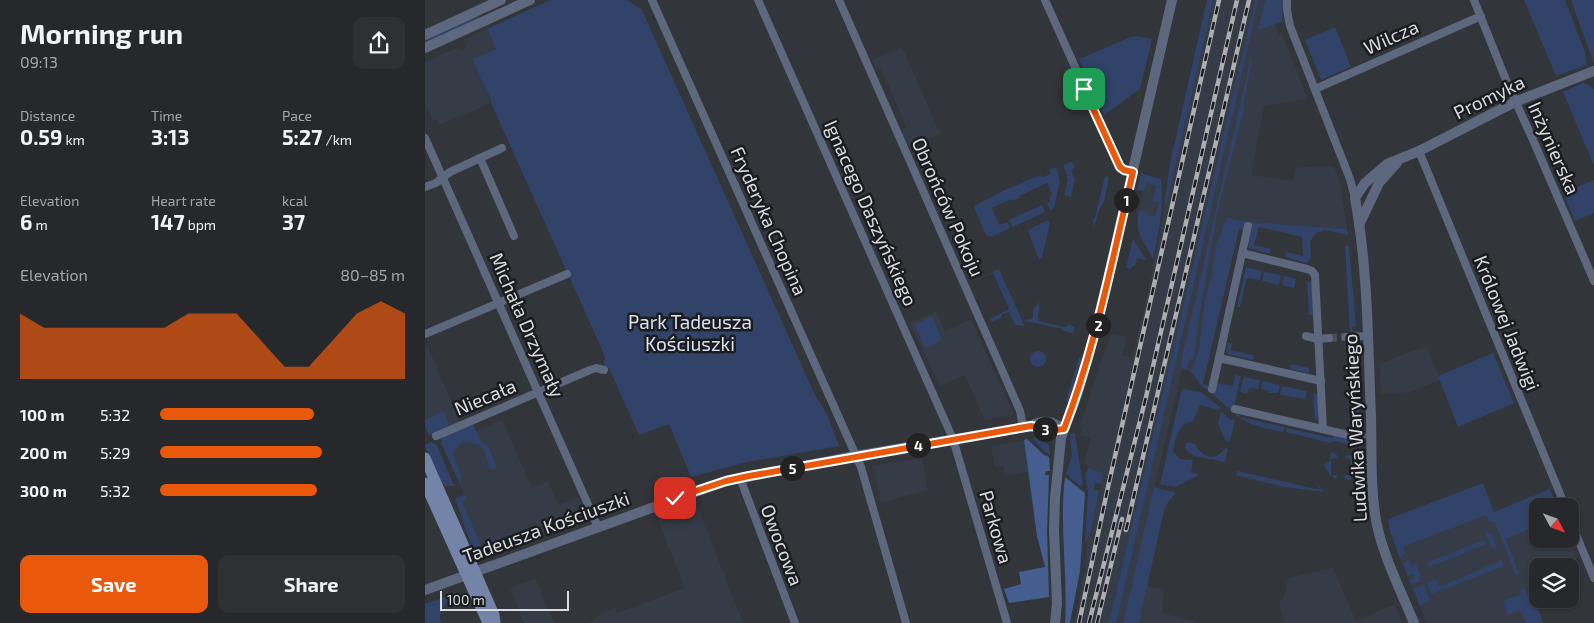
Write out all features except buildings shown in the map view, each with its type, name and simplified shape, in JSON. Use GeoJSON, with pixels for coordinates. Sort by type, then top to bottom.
{"type":"FeatureCollection","features":[{"type":"Feature","properties":{"kind":"main road"},"geometry":{"type":"LineString","coordinates":[[425,458],[471,574],[488,623]]}},
{"type":"Feature","properties":{"kind":"main road"},"geometry":{"type":"LineString","coordinates":[[425,483],[494,615],[495,623]]}},
{"type":"Feature","properties":{"kind":"street"},"geometry":{"type":"LineString","coordinates":[[425,35],[501,0]]}},
{"type":"Feature","properties":{"kind":"street"},"geometry":{"type":"LineString","coordinates":[[425,48],[530,0]]}},
{"type":"Feature","properties":{"kind":"street","name":"Fryderyka Chopina"},"geometry":{"type":"LineString","coordinates":[[651,0],[861,467],[906,623]]}},
{"type":"Feature","properties":{"kind":"street","name":"Ignacego Daszyńskiego"},"geometry":{"type":"LineString","coordinates":[[758,0],[953,439]]}},
{"type":"Feature","properties":{"kind":"street","name":"Obrońców Pokoju"},"geometry":{"type":"LineString","coordinates":[[839,0],[1027,427]]}},
{"type":"Feature","properties":{"kind":"street"},"geometry":{"type":"LineString","coordinates":[[1045,0],[1120,167],[1133,172]]}},
{"type":"Feature","properties":{"kind":"street"},"geometry":{"type":"LineString","coordinates":[[1055,623],[1057,604],[1054,530],[1058,457],[1064,429],[1077,395],[1097,326],[1173,0]]}},
{"type":"Feature","properties":{"kind":"street"},"geometry":{"type":"LineString","coordinates":[[1287,0],[1290,26],[1351,179],[1359,225]]}},
{"type":"Feature","properties":{"kind":"street","name":"Inżynierska"},"geometry":{"type":"LineString","coordinates":[[1474,0],[1515,102],[1594,282]]}},
{"type":"Feature","properties":{"kind":"street","name":"Wilcza"},"geometry":{"type":"LineString","coordinates":[[1315,89],[1481,16]]}},
{"type":"Feature","properties":{"kind":"street","name":"Promyka"},"geometry":{"type":"LineString","coordinates":[[1355,198],[1365,183],[1387,164],[1419,151],[1515,102],[1594,71]]}},
{"type":"Feature","properties":{"kind":"street","name":"Michała Drzymały"},"geometry":{"type":"LineString","coordinates":[[425,138],[598,527]]}},
{"type":"Feature","properties":{"kind":"street"},"geometry":{"type":"LineString","coordinates":[[425,187],[450,172],[502,148]]}},
{"type":"Feature","properties":{"kind":"street","name":"Królowej Jadwigi"},"geometry":{"type":"LineString","coordinates":[[1419,151],[1562,498]]}},
{"type":"Feature","properties":{"kind":"street"},"geometry":{"type":"LineString","coordinates":[[481,158],[514,236]]}},
{"type":"Feature","properties":{"kind":"street","name":"Promyka"},"geometry":{"type":"LineString","coordinates":[[1359,225],[1379,183],[1401,159]]}},
{"type":"Feature","properties":{"kind":"street","name":"Ludwika Waryńskiego"},"geometry":{"type":"LineString","coordinates":[[1359,225],[1367,336],[1376,519],[1383,544],[1414,623]]}},
{"type":"Feature","properties":{"kind":"street"},"geometry":{"type":"LineString","coordinates":[[1212,389],[1248,226]]}},
{"type":"Feature","properties":{"kind":"street"},"geometry":{"type":"LineString","coordinates":[[1242,253],[1312,271],[1315,280],[1323,429]]}},
{"type":"Feature","properties":{"kind":"street"},"geometry":{"type":"LineString","coordinates":[[425,334],[567,274]]}},
{"type":"Feature","properties":{"kind":"street"},"geometry":{"type":"LineString","coordinates":[[1306,336],[1329,338]]}},
{"type":"Feature","properties":{"kind":"street"},"geometry":{"type":"LineString","coordinates":[[1346,337],[1367,336]]}},
{"type":"Feature","properties":{"kind":"street"},"geometry":{"type":"LineString","coordinates":[[1219,358],[1321,381]]}},
{"type":"Feature","properties":{"kind":"street","name":"Niecała"},"geometry":{"type":"LineString","coordinates":[[436,436],[590,370],[596,368],[604,370]]}},
{"type":"Feature","properties":{"kind":"street"},"geometry":{"type":"LineString","coordinates":[[1235,409],[1362,436]]}},
{"type":"Feature","properties":{"kind":"street","name":"Tadeusza Kościuszki"},"geometry":{"type":"LineString","coordinates":[[425,590],[695,492],[740,478],[855,456],[1027,427],[1047,421],[1055,423],[1064,429]]}},
{"type":"Feature","properties":{"kind":"street","name":"Parkowa"},"geometry":{"type":"LineString","coordinates":[[953,439],[1007,623]]}},
{"type":"Feature","properties":{"kind":"street","name":"Owocowa"},"geometry":{"type":"LineString","coordinates":[[740,478],[795,623]]}},
{"type":"Feature","properties":{"kind":"street"},"geometry":{"type":"LineString","coordinates":[[1579,542],[1594,578]]}},
{"type":"Feature","properties":{"kind":"shaded area"},"geometry":{"type":"Polygon","coordinates":[[[1209,0],[1265,0],[1258,30],[1275,24],[1278,33],[1283,36],[1307,98],[1264,106],[1251,175],[1293,181],[1296,167],[1334,166],[1341,186],[1347,229],[1240,221],[1201,385],[1190,372],[1182,369],[1123,623],[1074,623],[1085,569],[1087,542],[1092,529],[1103,473],[1090,469],[1084,463],[1091,438],[1080,435],[1082,429],[1079,428],[1111,334],[1127,337],[1122,355],[1132,358],[1149,289],[1164,207],[1167,202],[1174,168],[1170,164],[1209,0]]]}},
{"type":"Feature","properties":{"kind":"shaded area"},"geometry":{"type":"Polygon","coordinates":[[[487,29],[496,49],[472,59],[491,103],[439,125],[437,120],[433,121],[425,103],[425,62],[459,47],[461,50],[466,47],[463,40],[487,29]]]}},
{"type":"Feature","properties":{"kind":"shaded area"},"geometry":{"type":"Polygon","coordinates":[[[902,47],[940,134],[909,147],[902,133],[906,126],[885,77],[880,69],[876,71],[872,60],[902,47]]]}},
{"type":"Feature","properties":{"kind":"shaded area"},"geometry":{"type":"Polygon","coordinates":[[[1145,183],[1156,186],[1159,203],[1155,217],[1139,211],[1145,183]]]}},
{"type":"Feature","properties":{"kind":"shaded area"},"geometry":{"type":"Polygon","coordinates":[[[936,311],[945,331],[971,319],[1014,415],[985,420],[965,375],[940,386],[910,323],[936,311]]]}},
{"type":"Feature","properties":{"kind":"shaded area"},"geometry":{"type":"Polygon","coordinates":[[[428,347],[460,422],[432,435],[428,433],[425,427],[425,348],[428,347]]]}},
{"type":"Feature","properties":{"kind":"shaded area"},"geometry":{"type":"Polygon","coordinates":[[[1427,347],[1440,380],[1408,393],[1381,394],[1380,364],[1427,347]]]}},
{"type":"Feature","properties":{"kind":"shaded area"},"geometry":{"type":"Polygon","coordinates":[[[502,420],[532,488],[548,481],[558,505],[578,497],[585,515],[482,556],[471,545],[469,540],[464,520],[455,499],[464,494],[441,443],[443,437],[477,431],[502,420]]]}},
{"type":"Feature","properties":{"kind":"shaded area"},"geometry":{"type":"Polygon","coordinates":[[[1027,439],[1044,455],[1049,457],[1050,471],[1046,471],[1045,475],[1049,475],[1047,531],[1049,597],[1009,603],[1004,589],[1021,584],[1019,572],[1045,567],[1037,536],[1024,440],[1027,439]]]}},
{"type":"Feature","properties":{"kind":"shaded area"},"geometry":{"type":"Polygon","coordinates":[[[1024,440],[1028,472],[1005,476],[1003,465],[995,467],[992,446],[1024,440]]]}},
{"type":"Feature","properties":{"kind":"shaded area"},"geometry":{"type":"Polygon","coordinates":[[[922,458],[928,490],[881,503],[873,466],[922,458]]]}},
{"type":"Feature","properties":{"kind":"shaded area"},"geometry":{"type":"Polygon","coordinates":[[[1065,477],[1085,493],[1080,571],[1070,623],[1065,623],[1063,495],[1065,477]]]}},
{"type":"Feature","properties":{"kind":"shaded area"},"geometry":{"type":"Polygon","coordinates":[[[697,506],[743,623],[590,623],[604,612],[615,607],[617,613],[685,588],[658,520],[697,506]]]}},
{"type":"Feature","properties":{"kind":"shaded area"},"geometry":{"type":"Polygon","coordinates":[[[1494,510],[1506,539],[1529,529],[1529,548],[1573,548],[1576,558],[1529,558],[1529,608],[1538,608],[1543,623],[1427,623],[1396,549],[1494,510]]]}},
{"type":"Feature","properties":{"kind":"shaded area"},"geometry":{"type":"Polygon","coordinates":[[[1333,568],[1356,621],[1395,604],[1402,623],[1281,623],[1284,622],[1279,603],[1284,598],[1288,578],[1333,568]]]}},
{"type":"Feature","properties":{"kind":"shaded area"},"geometry":{"type":"Polygon","coordinates":[[[535,578],[554,623],[524,623],[510,588],[535,578]]]}},
{"type":"Feature","properties":{"kind":"shaded area"},"geometry":{"type":"Polygon","coordinates":[[[1147,586],[1164,589],[1162,613],[1193,621],[1194,623],[1139,623],[1147,586]]]}},
{"type":"Feature","properties":{"kind":"green space","name":"Park Tadeusza Kościuszki"},"geometry":{"type":"Polygon","coordinates":[[[550,0],[627,0],[642,10],[815,395],[827,414],[839,446],[747,462],[691,477],[669,424],[639,435],[609,368],[605,367],[603,352],[472,59],[496,49],[487,29],[550,0]]]}},
{"type":"Feature","properties":{"kind":"green space"},"geometry":{"type":"Polygon","coordinates":[[[1207,0],[1213,0],[1213,2],[1167,202],[1164,207],[1170,163],[1207,0]]]}},
{"type":"Feature","properties":{"kind":"green space"},"geometry":{"type":"Polygon","coordinates":[[[1255,0],[1258,0],[1246,56],[1116,623],[1109,623],[1255,0]]]}},
{"type":"Feature","properties":{"kind":"green space"},"geometry":{"type":"Polygon","coordinates":[[[1265,0],[1283,0],[1282,22],[1258,30],[1265,0]]]}},
{"type":"Feature","properties":{"kind":"green space"},"geometry":{"type":"Polygon","coordinates":[[[1524,0],[1565,0],[1585,52],[1587,65],[1556,76],[1524,0]]]}},
{"type":"Feature","properties":{"kind":"green space"},"geometry":{"type":"Polygon","coordinates":[[[1571,0],[1594,0],[1594,64],[1571,0]]]}},
{"type":"Feature","properties":{"kind":"green space"},"geometry":{"type":"Polygon","coordinates":[[[477,15],[479,19],[425,44],[425,39],[477,15]]]}},
{"type":"Feature","properties":{"kind":"green space"},"geometry":{"type":"Polygon","coordinates":[[[1335,27],[1351,67],[1321,80],[1305,40],[1335,27]]]}},
{"type":"Feature","properties":{"kind":"green space"},"geometry":{"type":"Polygon","coordinates":[[[1137,36],[1152,39],[1140,89],[1104,115],[1079,59],[1137,36]]]}},
{"type":"Feature","properties":{"kind":"green space"},"geometry":{"type":"Polygon","coordinates":[[[1251,58],[1244,109],[1217,213],[1194,359],[1190,359],[1187,369],[1182,368],[1181,362],[1251,58]]]}},
{"type":"Feature","properties":{"kind":"green space"},"geometry":{"type":"Polygon","coordinates":[[[1583,83],[1590,85],[1594,89],[1594,166],[1563,92],[1583,83]]]}},
{"type":"Feature","properties":{"kind":"green space"},"geometry":{"type":"Polygon","coordinates":[[[1072,162],[1075,168],[1071,170],[1075,179],[1071,197],[1064,195],[1068,179],[1063,165],[1072,162]]]}},
{"type":"Feature","properties":{"kind":"green space"},"geometry":{"type":"Polygon","coordinates":[[[1056,167],[1060,181],[1054,208],[1050,211],[1047,203],[1050,202],[1052,194],[1047,183],[1019,196],[1019,198],[1012,201],[1011,199],[992,208],[999,225],[1007,222],[1010,228],[991,237],[986,235],[974,206],[1040,175],[1043,177],[1051,174],[1049,170],[1056,167]]]}},
{"type":"Feature","properties":{"kind":"green space"},"geometry":{"type":"Polygon","coordinates":[[[1141,173],[1161,179],[1159,229],[1153,259],[1140,236],[1138,218],[1139,210],[1148,212],[1148,215],[1155,216],[1159,203],[1153,201],[1156,186],[1146,183],[1144,191],[1137,190],[1141,173]]]}},
{"type":"Feature","properties":{"kind":"green space"},"geometry":{"type":"Polygon","coordinates":[[[1105,176],[1109,177],[1104,202],[1099,210],[1093,231],[1094,222],[1092,220],[1095,218],[1105,176]]]}},
{"type":"Feature","properties":{"kind":"green space"},"geometry":{"type":"Polygon","coordinates":[[[1594,180],[1594,213],[1575,221],[1563,193],[1594,180]]]}},
{"type":"Feature","properties":{"kind":"green space"},"geometry":{"type":"Polygon","coordinates":[[[1042,205],[1045,212],[1013,227],[1009,220],[1042,205]]]}},
{"type":"Feature","properties":{"kind":"green space"},"geometry":{"type":"Polygon","coordinates":[[[1227,217],[1239,221],[1347,229],[1348,235],[1325,230],[1316,233],[1310,242],[1311,258],[1307,263],[1285,257],[1286,252],[1303,256],[1302,237],[1259,227],[1254,245],[1271,249],[1270,254],[1248,248],[1251,223],[1249,223],[1245,230],[1239,229],[1203,384],[1210,386],[1217,383],[1233,386],[1235,375],[1241,376],[1233,412],[1201,385],[1191,372],[1199,349],[1205,300],[1216,245],[1227,217]]]}},
{"type":"Feature","properties":{"kind":"green space"},"geometry":{"type":"Polygon","coordinates":[[[1048,220],[1050,223],[1042,258],[1039,260],[1028,231],[1048,220]]]}},
{"type":"Feature","properties":{"kind":"green space"},"geometry":{"type":"Polygon","coordinates":[[[1133,239],[1146,260],[1137,258],[1135,266],[1132,266],[1131,269],[1126,268],[1133,239]]]}},
{"type":"Feature","properties":{"kind":"green space"},"geometry":{"type":"Polygon","coordinates":[[[1345,246],[1349,246],[1356,326],[1352,327],[1352,331],[1357,331],[1357,333],[1350,334],[1345,246]]]}},
{"type":"Feature","properties":{"kind":"green space"},"geometry":{"type":"Polygon","coordinates":[[[1246,267],[1262,271],[1260,280],[1247,278],[1240,307],[1237,307],[1246,267]]]}},
{"type":"Feature","properties":{"kind":"green space"},"geometry":{"type":"Polygon","coordinates":[[[999,269],[1024,326],[1015,325],[1009,312],[1002,314],[1001,318],[992,322],[990,319],[1009,309],[993,273],[974,281],[999,269]]]}},
{"type":"Feature","properties":{"kind":"green space"},"geometry":{"type":"Polygon","coordinates":[[[1264,272],[1281,275],[1279,285],[1262,281],[1264,272]]]}},
{"type":"Feature","properties":{"kind":"green space"},"geometry":{"type":"Polygon","coordinates":[[[1284,276],[1296,279],[1294,288],[1282,285],[1284,276]]]}},
{"type":"Feature","properties":{"kind":"green space"},"geometry":{"type":"Polygon","coordinates":[[[1307,281],[1312,282],[1314,315],[1309,315],[1307,281]]]}},
{"type":"Feature","properties":{"kind":"green space"},"geometry":{"type":"Polygon","coordinates":[[[1039,302],[1039,321],[1064,327],[1068,326],[1068,324],[1075,327],[1073,333],[1025,321],[1026,319],[1033,318],[1033,310],[1039,302]]]}},
{"type":"Feature","properties":{"kind":"green space"},"geometry":{"type":"Polygon","coordinates":[[[932,316],[942,340],[925,348],[915,325],[932,316]]]}},
{"type":"Feature","properties":{"kind":"green space"},"geometry":{"type":"Polygon","coordinates":[[[1351,341],[1357,341],[1358,371],[1352,372],[1351,341]]]}},
{"type":"Feature","properties":{"kind":"green space"},"geometry":{"type":"Polygon","coordinates":[[[1228,343],[1232,343],[1231,350],[1254,355],[1253,360],[1228,354],[1228,343]]]}},
{"type":"Feature","properties":{"kind":"green space"},"geometry":{"type":"Polygon","coordinates":[[[1035,351],[1041,351],[1046,356],[1044,365],[1035,367],[1030,362],[1030,356],[1035,351]]]}},
{"type":"Feature","properties":{"kind":"green space"},"geometry":{"type":"Polygon","coordinates":[[[1493,353],[1514,403],[1458,427],[1438,376],[1493,353]]]}},
{"type":"Feature","properties":{"kind":"green space"},"geometry":{"type":"Polygon","coordinates":[[[1079,357],[1083,360],[1068,402],[1066,401],[1079,357]]]}},
{"type":"Feature","properties":{"kind":"green space"},"geometry":{"type":"Polygon","coordinates":[[[1291,364],[1309,368],[1309,373],[1290,369],[1291,364]]]}},
{"type":"Feature","properties":{"kind":"green space"},"geometry":{"type":"Polygon","coordinates":[[[1244,377],[1260,380],[1258,389],[1251,387],[1247,394],[1240,392],[1244,377]]]}},
{"type":"Feature","properties":{"kind":"green space"},"geometry":{"type":"Polygon","coordinates":[[[1263,381],[1280,385],[1278,393],[1268,393],[1269,391],[1261,389],[1263,381]]]}},
{"type":"Feature","properties":{"kind":"green space"},"geometry":{"type":"Polygon","coordinates":[[[1282,386],[1307,391],[1305,399],[1280,395],[1282,386]]]}},
{"type":"Feature","properties":{"kind":"green space"},"geometry":{"type":"Polygon","coordinates":[[[1359,386],[1360,432],[1355,431],[1353,387],[1359,386]]]}},
{"type":"Feature","properties":{"kind":"green space"},"geometry":{"type":"Polygon","coordinates":[[[1184,389],[1201,392],[1221,408],[1219,410],[1200,405],[1193,421],[1184,424],[1180,430],[1175,440],[1173,451],[1180,459],[1193,460],[1191,472],[1198,474],[1198,476],[1175,487],[1160,484],[1181,392],[1184,389]]]}},
{"type":"Feature","properties":{"kind":"green space"},"geometry":{"type":"Polygon","coordinates":[[[1313,393],[1318,394],[1319,417],[1315,421],[1313,393]]]}},
{"type":"Feature","properties":{"kind":"green space"},"geometry":{"type":"Polygon","coordinates":[[[444,411],[449,427],[429,435],[425,427],[425,420],[444,411]]]}},
{"type":"Feature","properties":{"kind":"green space"},"geometry":{"type":"Polygon","coordinates":[[[1221,411],[1231,420],[1235,421],[1230,441],[1225,440],[1218,424],[1221,411]]]}},
{"type":"Feature","properties":{"kind":"green space"},"geometry":{"type":"Polygon","coordinates":[[[1235,414],[1239,414],[1239,417],[1285,427],[1283,432],[1258,426],[1240,418],[1235,414]]]}},
{"type":"Feature","properties":{"kind":"green space"},"geometry":{"type":"Polygon","coordinates":[[[473,424],[481,442],[488,446],[496,469],[493,470],[488,467],[486,454],[482,448],[474,443],[466,442],[458,446],[453,454],[462,478],[460,484],[441,443],[443,437],[473,424]]]}},
{"type":"Feature","properties":{"kind":"green space"},"geometry":{"type":"Polygon","coordinates":[[[1287,428],[1332,438],[1333,435],[1360,441],[1360,447],[1334,441],[1331,443],[1286,432],[1287,428]]]}},
{"type":"Feature","properties":{"kind":"green space"},"geometry":{"type":"Polygon","coordinates":[[[1070,434],[1075,434],[1083,485],[1080,486],[1066,474],[1072,456],[1070,434]]]}},
{"type":"Feature","properties":{"kind":"green space"},"geometry":{"type":"Polygon","coordinates":[[[1039,437],[1049,445],[1050,455],[1032,438],[1039,437]]]}},
{"type":"Feature","properties":{"kind":"green space"},"geometry":{"type":"Polygon","coordinates":[[[431,442],[437,445],[454,486],[446,486],[442,483],[425,447],[425,445],[431,442]]]}},
{"type":"Feature","properties":{"kind":"green space"},"geometry":{"type":"Polygon","coordinates":[[[1188,442],[1195,444],[1205,455],[1213,457],[1221,453],[1225,448],[1228,449],[1225,462],[1194,456],[1186,450],[1185,445],[1188,442]]]}},
{"type":"Feature","properties":{"kind":"green space"},"geometry":{"type":"Polygon","coordinates":[[[1331,452],[1337,455],[1337,458],[1331,459],[1331,475],[1338,475],[1336,479],[1330,475],[1324,465],[1330,461],[1331,452]]]}},
{"type":"Feature","properties":{"kind":"green space"},"geometry":{"type":"Polygon","coordinates":[[[1345,455],[1357,456],[1351,480],[1346,480],[1344,477],[1351,474],[1350,459],[1345,458],[1345,455]]]}},
{"type":"Feature","properties":{"kind":"green space"},"geometry":{"type":"Polygon","coordinates":[[[1089,468],[1103,473],[1101,484],[1095,483],[1094,489],[1099,491],[1092,529],[1085,544],[1088,493],[1085,474],[1089,468]]]}},
{"type":"Feature","properties":{"kind":"green space"},"geometry":{"type":"Polygon","coordinates":[[[1237,471],[1320,490],[1316,482],[1324,492],[1284,487],[1236,475],[1237,471]]]}},
{"type":"Feature","properties":{"kind":"green space"},"geometry":{"type":"Polygon","coordinates":[[[1483,483],[1494,512],[1550,489],[1554,498],[1529,498],[1529,529],[1506,539],[1519,574],[1516,575],[1495,523],[1488,521],[1486,515],[1403,547],[1405,554],[1400,557],[1390,532],[1388,519],[1483,483]]]}},
{"type":"Feature","properties":{"kind":"green space"},"geometry":{"type":"Polygon","coordinates":[[[1154,487],[1174,492],[1175,494],[1164,510],[1139,623],[1123,623],[1154,487]]]}},
{"type":"Feature","properties":{"kind":"green space"},"geometry":{"type":"Polygon","coordinates":[[[464,495],[467,498],[462,502],[481,545],[475,548],[467,534],[456,501],[456,498],[464,495]]]}},
{"type":"Feature","properties":{"kind":"green space"},"geometry":{"type":"Polygon","coordinates":[[[1485,531],[1492,534],[1497,547],[1492,549],[1485,531]]]}},
{"type":"Feature","properties":{"kind":"green space"},"geometry":{"type":"Polygon","coordinates":[[[503,537],[507,547],[487,554],[484,545],[486,542],[503,537]]]}},
{"type":"Feature","properties":{"kind":"green space"},"geometry":{"type":"Polygon","coordinates":[[[1484,540],[1486,544],[1430,567],[1428,562],[1484,540]]]}},
{"type":"Feature","properties":{"kind":"green space"},"geometry":{"type":"Polygon","coordinates":[[[1409,560],[1412,566],[1416,564],[1421,577],[1419,578],[1420,581],[1411,585],[1409,580],[1414,578],[1412,574],[1408,576],[1403,563],[1409,560]]]}},
{"type":"Feature","properties":{"kind":"green space"},"geometry":{"type":"Polygon","coordinates":[[[1502,560],[1504,566],[1431,594],[1427,583],[1436,579],[1439,587],[1502,560]]]}},
{"type":"Feature","properties":{"kind":"green space"},"geometry":{"type":"Polygon","coordinates":[[[1424,584],[1430,600],[1420,606],[1413,589],[1424,584]]]}},
{"type":"Feature","properties":{"kind":"green space"},"geometry":{"type":"Polygon","coordinates":[[[1525,588],[1527,595],[1529,594],[1529,608],[1538,608],[1543,623],[1526,623],[1520,610],[1508,615],[1503,601],[1520,595],[1521,589],[1525,588]]]}},
{"type":"Feature","properties":{"kind":"green space"},"geometry":{"type":"Polygon","coordinates":[[[448,596],[440,615],[441,623],[425,623],[425,604],[448,596]]]}},
{"type":"Feature","properties":{"kind":"tunnel"},"geometry":{"type":"LineString","coordinates":[[1329,338],[1346,337]]}},
{"type":"Feature","properties":{"kind":"railway"},"geometry":{"type":"LineString","coordinates":[[1079,623],[1108,487],[1219,0]]}},
{"type":"Feature","properties":{"kind":"railway"},"geometry":{"type":"LineString","coordinates":[[1089,623],[1146,397],[1237,0]]}},
{"type":"Feature","properties":{"kind":"railway"},"geometry":{"type":"LineString","coordinates":[[1126,530],[1249,0]]}},
{"type":"Feature","properties":{"kind":"railway"},"geometry":{"type":"LineString","coordinates":[[1097,623],[1122,519]]}},
{"type":"Feature","properties":{"kind":"route"},"geometry":{"type":"LineString","coordinates":[[675,498],[726,481],[855,456],[1031,426],[1047,430],[1064,429],[1089,357],[1133,172],[1120,167],[1084,89]]}}]}
